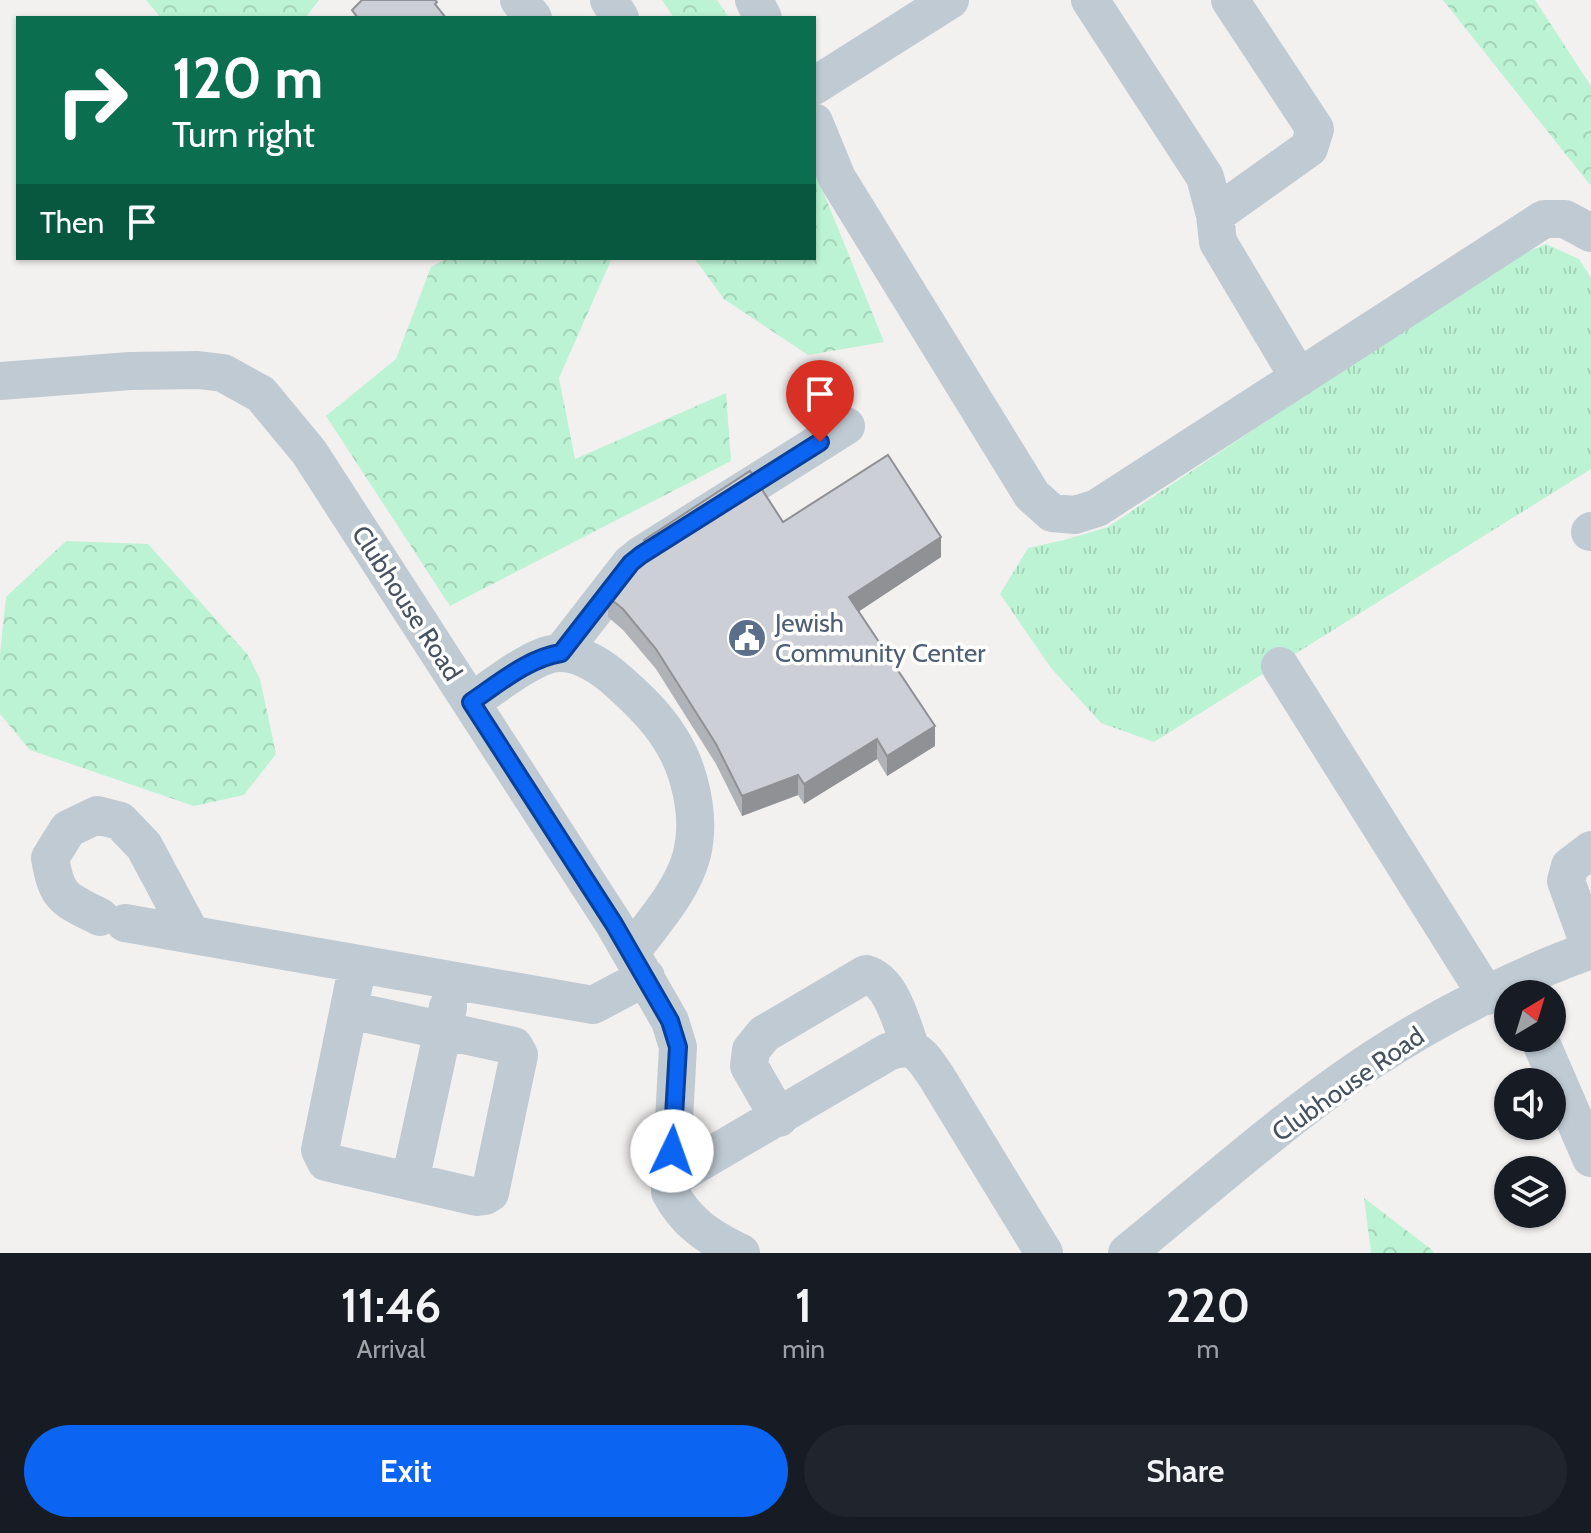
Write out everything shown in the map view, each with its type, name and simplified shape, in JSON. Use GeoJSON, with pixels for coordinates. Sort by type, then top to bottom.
{"type":"FeatureCollection","features":[{"type":"Feature","properties":{"kind":"street"},"geometry":{"type":"LineString","coordinates":[[519,0],[531,16]]}},
{"type":"Feature","properties":{"kind":"street"},"geometry":{"type":"LineString","coordinates":[[816,85],[950,0]]}},
{"type":"Feature","properties":{"kind":"street"},"geometry":{"type":"LineString","coordinates":[[1090,0],[1205,177],[1218,242],[1299,378]]}},
{"type":"Feature","properties":{"kind":"street"},"geometry":{"type":"LineString","coordinates":[[1215,215],[1309,148],[1315,129],[1230,0]]}},
{"type":"Feature","properties":{"kind":"street"},"geometry":{"type":"LineString","coordinates":[[816,127],[837,178],[1032,495],[1052,513],[1075,515],[1097,508],[1544,219],[1565,219],[1591,233]]}},
{"type":"Feature","properties":{"kind":"street","name":"Clubhouse Road"},"geometry":{"type":"LineString","coordinates":[[0,381],[130,371],[198,370],[223,373],[261,394],[309,452],[638,964],[670,1021],[678,1047],[670,1192],[680,1211],[694,1226],[708,1237],[741,1253]]}},
{"type":"Feature","properties":{"kind":"street"},"geometry":{"type":"LineString","coordinates":[[561,653],[631,563],[641,555],[846,426]]}},
{"type":"Feature","properties":{"kind":"street"},"geometry":{"type":"LineString","coordinates":[[191,934],[144,846],[120,821],[97,815],[68,829],[50,858],[55,887],[70,902],[113,920],[358,964],[593,1005],[638,964],[692,856],[694,806],[684,767],[670,737],[644,704],[592,663],[561,653],[532,662],[471,702]]}},
{"type":"Feature","properties":{"kind":"street"},"geometry":{"type":"LineString","coordinates":[[1280,666],[1500,980]]}},
{"type":"Feature","properties":{"kind":"street"},"geometry":{"type":"LineString","coordinates":[[1591,850],[1570,866],[1566,881],[1591,950]]}},
{"type":"Feature","properties":{"kind":"street","name":"Clubhouse Road"},"geometry":{"type":"LineString","coordinates":[[1530,980],[1591,950]]}},
{"type":"Feature","properties":{"kind":"street"},"geometry":{"type":"LineString","coordinates":[[349,1010],[514,1046],[519,1055],[490,1193],[477,1197],[326,1162],[320,1150],[358,964]]}},
{"type":"Feature","properties":{"kind":"street"},"geometry":{"type":"LineString","coordinates":[[779,1118],[749,1066],[751,1050],[764,1034],[866,974],[878,978],[887,990],[911,1048]]}},
{"type":"Feature","properties":{"kind":"street"},"geometry":{"type":"LineString","coordinates":[[410,1181],[455,981]]}},
{"type":"Feature","properties":{"kind":"street","name":"Clubhouse Road"},"geometry":{"type":"LineString","coordinates":[[1127,1253],[1304,1110],[1372,1060],[1454,1012],[1494,996]]}},
{"type":"Feature","properties":{"kind":"street"},"geometry":{"type":"LineString","coordinates":[[671,1179],[888,1052],[900,1047],[911,1048],[921,1055],[936,1076],[1044,1253]]}},
{"type":"Feature","properties":{"kind":"street"},"geometry":{"type":"LineString","coordinates":[[1545,1052],[1591,1158]]}},
{"type":"Feature","properties":{"kind":"green space"},"geometry":{"type":"Polygon","coordinates":[[[146,0],[319,0],[307,16],[159,16],[146,0]]]}},
{"type":"Feature","properties":{"kind":"green space"},"geometry":{"type":"Polygon","coordinates":[[[662,0],[717,0],[728,16],[673,16],[662,0]]]}},
{"type":"Feature","properties":{"kind":"green space"},"geometry":{"type":"Polygon","coordinates":[[[1443,0],[1535,0],[1591,86],[1591,186],[1443,0]]]}},
{"type":"Feature","properties":{"kind":"green space"},"geometry":{"type":"Polygon","coordinates":[[[816,174],[884,342],[808,355],[724,299],[695,260],[816,260],[816,174]]]}},
{"type":"Feature","properties":{"kind":"green space"},"geometry":{"type":"Polygon","coordinates":[[[1546,244],[1579,259],[1591,278],[1591,469],[1154,742],[1101,723],[1051,668],[1000,594],[1028,548],[1108,527],[1507,260],[1546,244]]]}},
{"type":"Feature","properties":{"kind":"green space"},"geometry":{"type":"Polygon","coordinates":[[[444,260],[611,260],[559,378],[575,459],[726,393],[731,461],[450,606],[326,416],[396,359],[431,267],[444,260]]]}},
{"type":"Feature","properties":{"kind":"green space"},"geometry":{"type":"Polygon","coordinates":[[[66,541],[148,544],[248,655],[260,679],[276,754],[244,795],[194,806],[30,750],[0,714],[0,654],[6,597],[66,541]]]}},
{"type":"Feature","properties":{"kind":"green space"},"geometry":{"type":"Polygon","coordinates":[[[1364,1198],[1431,1249],[1434,1253],[1371,1253],[1364,1198]]]}},
{"type":"Feature","properties":{"kind":"building"},"geometry":{"type":"Polygon","coordinates":[[[362,0],[435,0],[444,16],[356,16],[352,10],[362,0]]]}},
{"type":"Feature","properties":{"kind":"building","name":"Jewish Community Center"},"geometry":{"type":"Polygon","coordinates":[[[888,455],[941,537],[849,597],[935,726],[887,756],[877,739],[804,784],[798,775],[742,796],[716,744],[656,649],[623,609],[608,597],[651,552],[644,540],[750,471],[783,522],[888,455]]]}},
{"type":"Feature","properties":{"kind":"place","name":"Jewish Community Center"},"geometry":{"type":"Point","coordinates":[747,638]}},
{"type":"Feature","properties":{"kind":"route"},"geometry":{"type":"LineString","coordinates":[[672,1151],[678,1047],[670,1021],[614,924],[471,702],[532,662],[561,653],[631,563],[641,555],[820,442]]}}]}
